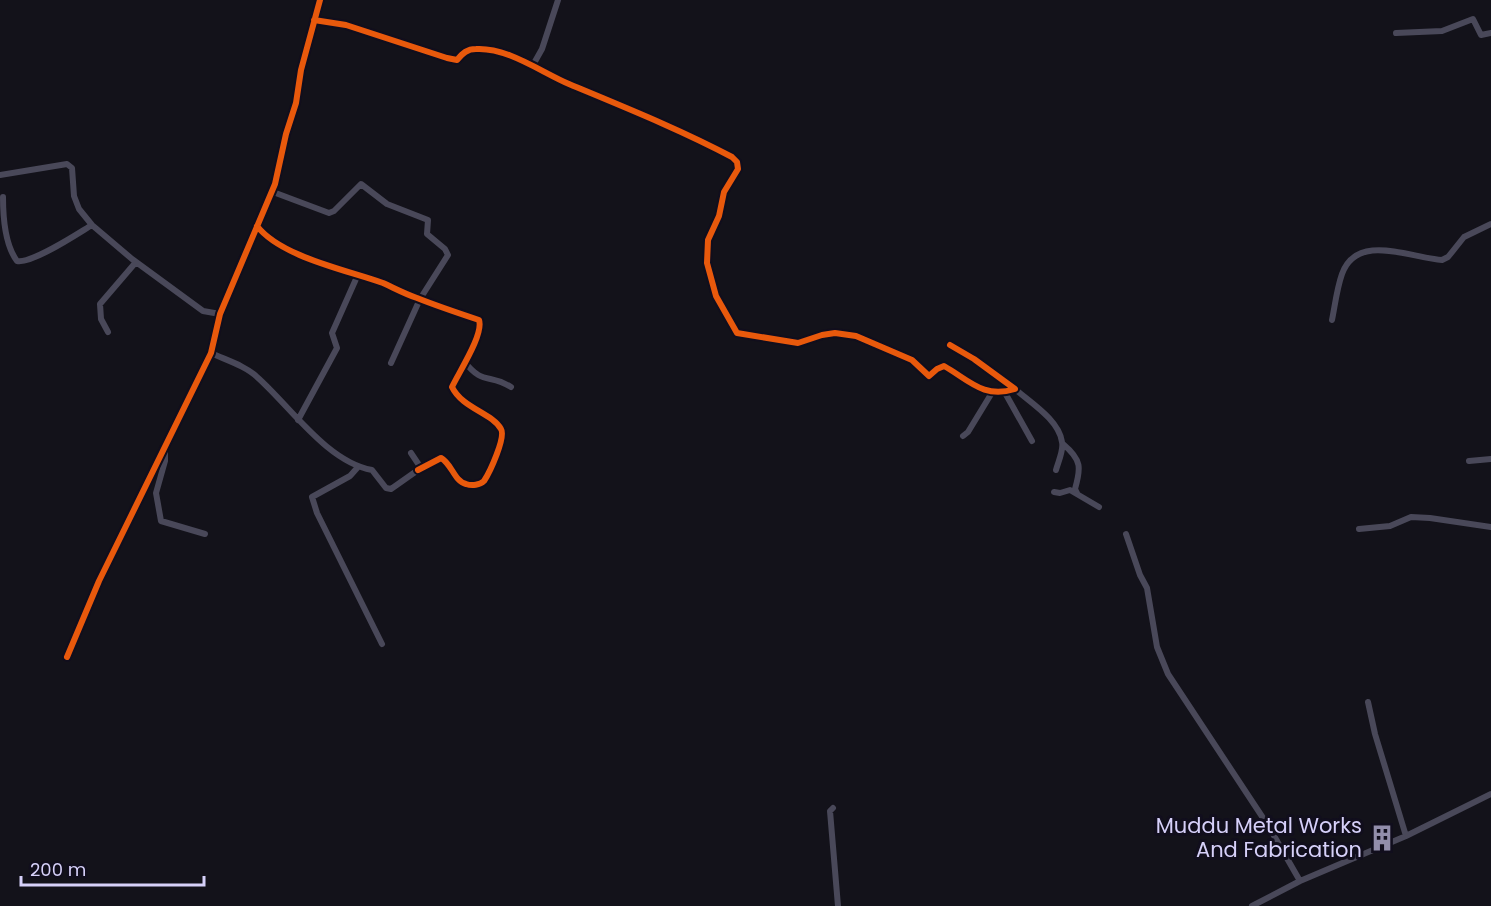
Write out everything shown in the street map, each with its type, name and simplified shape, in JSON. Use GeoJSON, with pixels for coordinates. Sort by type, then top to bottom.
{"type":"FeatureCollection","features":[{"type":"Feature","properties":{"kind":"street"},"geometry":{"type":"LineString","coordinates":[[67,657],[99,581],[211,353],[220,314],[273,192],[320,0]]}},
{"type":"Feature","properties":{"kind":"street"},"geometry":{"type":"LineString","coordinates":[[533,65],[542,50],[558,0]]}},
{"type":"Feature","properties":{"kind":"street"},"geometry":{"type":"LineString","coordinates":[[1396,33],[1442,31],[1473,19],[1481,35],[1491,33]]}},
{"type":"Feature","properties":{"kind":"street"},"geometry":{"type":"LineString","coordinates":[[314,20],[346,25],[457,60],[465,51],[477,49],[503,54],[533,65],[550,76],[674,128],[732,157],[737,162],[738,169],[724,192],[719,216],[708,240],[708,263],[716,296],[737,333],[798,344],[828,334],[856,336],[912,360],[929,376],[944,366],[981,389],[993,391],[1015,389]]}},
{"type":"Feature","properties":{"kind":"street"},"geometry":{"type":"LineString","coordinates":[[0,175],[67,164],[72,168],[74,196],[79,209],[92,225],[136,262],[203,311],[220,314]]}},
{"type":"Feature","properties":{"kind":"street"},"geometry":{"type":"LineString","coordinates":[[273,192],[329,213],[334,211],[360,184],[387,204],[428,220],[427,234],[445,249],[448,255],[420,299],[391,363]]}},
{"type":"Feature","properties":{"kind":"street"},"geometry":{"type":"LineString","coordinates":[[3,197],[11,251],[16,261],[21,262],[34,258],[92,225]]}},
{"type":"Feature","properties":{"kind":"street"},"geometry":{"type":"LineString","coordinates":[[1332,320],[1342,272],[1356,254],[1371,250],[1442,260],[1448,257],[1464,237],[1491,224]]}},
{"type":"Feature","properties":{"kind":"street"},"geometry":{"type":"LineString","coordinates":[[211,353],[256,375],[298,420],[343,458],[358,467],[372,470],[386,488],[391,489],[418,470],[441,458],[446,460],[456,478],[465,484],[478,485],[483,481],[499,447],[503,435],[501,428],[465,404],[452,387],[476,341],[481,326],[478,320],[279,245],[264,235],[257,226]]}},
{"type":"Feature","properties":{"kind":"street"},"geometry":{"type":"LineString","coordinates":[[108,332],[101,319],[100,304],[136,262]]}},
{"type":"Feature","properties":{"kind":"street"},"geometry":{"type":"LineString","coordinates":[[298,420],[337,348],[332,333],[356,275]]}},
{"type":"Feature","properties":{"kind":"street"},"geometry":{"type":"LineString","coordinates":[[950,345],[974,359],[1015,389],[1054,424],[1063,444],[1078,463],[1080,473],[1075,489],[1077,493]]}},
{"type":"Feature","properties":{"kind":"street"},"geometry":{"type":"LineString","coordinates":[[464,361],[480,377],[511,387]]}},
{"type":"Feature","properties":{"kind":"street"},"geometry":{"type":"LineString","coordinates":[[963,436],[979,416],[993,391]]}},
{"type":"Feature","properties":{"kind":"street"},"geometry":{"type":"LineString","coordinates":[[1004,391],[1032,441]]}},
{"type":"Feature","properties":{"kind":"street"},"geometry":{"type":"LineString","coordinates":[[1056,470],[1063,444]]}},
{"type":"Feature","properties":{"kind":"street"},"geometry":{"type":"LineString","coordinates":[[165,449],[165,461],[156,493],[161,521],[205,534]]}},
{"type":"Feature","properties":{"kind":"street"},"geometry":{"type":"LineString","coordinates":[[411,453],[418,465],[418,470]]}},
{"type":"Feature","properties":{"kind":"street"},"geometry":{"type":"LineString","coordinates":[[1469,461],[1491,459]]}},
{"type":"Feature","properties":{"kind":"street"},"geometry":{"type":"LineString","coordinates":[[358,467],[350,476],[312,497],[317,513],[382,644]]}},
{"type":"Feature","properties":{"kind":"street"},"geometry":{"type":"LineString","coordinates":[[1054,492],[1070,490],[1098,507]]}},
{"type":"Feature","properties":{"kind":"street"},"geometry":{"type":"LineString","coordinates":[[1359,529],[1390,526],[1411,517],[1491,527]]}},
{"type":"Feature","properties":{"kind":"street"},"geometry":{"type":"LineString","coordinates":[[1126,534],[1140,575],[1147,588],[1157,647],[1168,674],[1257,809],[1300,881]]}},
{"type":"Feature","properties":{"kind":"street"},"geometry":{"type":"LineString","coordinates":[[1368,702],[1406,836]]}},
{"type":"Feature","properties":{"kind":"street"},"geometry":{"type":"LineString","coordinates":[[1252,906],[1300,881],[1406,836],[1491,794]]}},
{"type":"Feature","properties":{"kind":"street"},"geometry":{"type":"LineString","coordinates":[[833,808],[830,811],[830,824],[838,906]]}},
{"type":"Feature","properties":{"kind":"cycle path"},"geometry":{"type":"LineString","coordinates":[[67,657],[99,581],[211,353],[220,314],[275,184],[286,134],[296,103],[301,70],[320,0]]}},
{"type":"Feature","properties":{"kind":"cycle path"},"geometry":{"type":"LineString","coordinates":[[314,20],[346,25],[457,60],[465,52],[473,49],[500,52],[732,157],[737,162],[738,169],[724,192],[719,216],[708,240],[707,263],[716,296],[737,333],[798,343],[835,333],[856,336],[912,360],[929,376],[944,366],[985,390],[994,392],[1015,389],[974,359],[950,345]]}},
{"type":"Feature","properties":{"kind":"cycle path"},"geometry":{"type":"LineString","coordinates":[[257,226],[268,237],[298,254],[383,283],[440,307],[479,320],[478,334],[452,387],[463,400],[497,423],[501,429],[497,455],[484,481],[476,485],[462,482],[441,458],[418,470]]}},
{"type":"Feature","properties":{"kind":"place","name":"Muddu Metal Works And Fabrication"},"geometry":{"type":"Point","coordinates":[1382,838]}}]}
